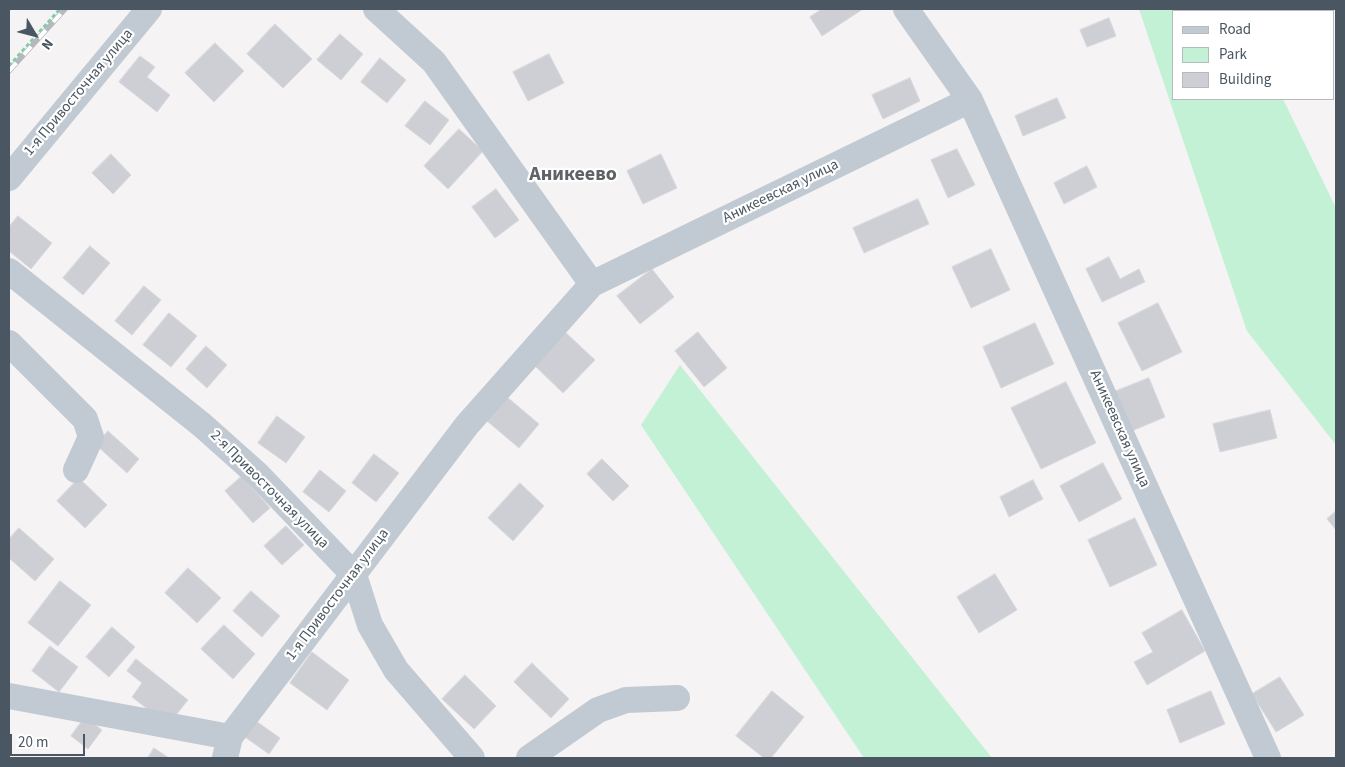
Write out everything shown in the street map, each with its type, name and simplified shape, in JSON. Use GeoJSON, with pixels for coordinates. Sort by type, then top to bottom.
{"type":"FeatureCollection","features":[{"type":"Feature","properties":{"kind":"street","name":"1-я Привосточная улица"},"geometry":{"type":"LineString","coordinates":[[9,178],[148,9]]}},
{"type":"Feature","properties":{"kind":"street"},"geometry":{"type":"LineString","coordinates":[[376,9],[434,62],[592,284]]}},
{"type":"Feature","properties":{"kind":"street","name":"Аникеевская улица"},"geometry":{"type":"LineString","coordinates":[[906,9],[970,100],[1268,758]]}},
{"type":"Feature","properties":{"kind":"street","name":"Аникеевская улица"},"geometry":{"type":"LineString","coordinates":[[592,284],[970,100]]}},
{"type":"Feature","properties":{"kind":"street","name":"2-я Привосточная улица"},"geometry":{"type":"LineString","coordinates":[[9,271],[202,425],[258,475],[354,574],[370,625],[396,670],[472,758]]}},
{"type":"Feature","properties":{"kind":"street","name":"1-я Привосточная улица"},"geometry":{"type":"LineString","coordinates":[[9,696],[227,748],[354,574],[467,424],[592,284]]}},
{"type":"Feature","properties":{"kind":"street"},"geometry":{"type":"LineString","coordinates":[[9,343],[85,419],[91,437],[76,470]]}},
{"type":"Feature","properties":{"kind":"street"},"geometry":{"type":"LineString","coordinates":[[529,758],[598,710],[626,700],[676,698]]}},
{"type":"Feature","properties":{"kind":"path"},"geometry":{"type":"LineString","coordinates":[[9,66],[60,9]]}},
{"type":"Feature","properties":{"kind":"green space"},"geometry":{"type":"Polygon","coordinates":[[[1139,9],[1240,10],[1172,10],[1172,100],[1283,100],[1336,208],[1336,445],[1247,331],[1139,9]]]}},
{"type":"Feature","properties":{"kind":"green space"},"geometry":{"type":"Polygon","coordinates":[[[680,365],[992,758],[864,758],[641,425],[680,365]]]}},
{"type":"Feature","properties":{"kind":"building"},"geometry":{"type":"Polygon","coordinates":[[[822,9],[863,9],[822,36],[810,17],[822,9]]]}},
{"type":"Feature","properties":{"kind":"building"},"geometry":{"type":"Polygon","coordinates":[[[1109,18],[1116,36],[1087,47],[1080,30],[1109,18]]]}},
{"type":"Feature","properties":{"kind":"building"},"geometry":{"type":"Polygon","coordinates":[[[275,24],[312,59],[283,88],[247,54],[275,24]]]}},
{"type":"Feature","properties":{"kind":"building"},"geometry":{"type":"Polygon","coordinates":[[[340,34],[363,54],[341,80],[317,60],[340,34]]]}},
{"type":"Feature","properties":{"kind":"building"},"geometry":{"type":"Polygon","coordinates":[[[215,43],[244,71],[214,102],[185,73],[215,43]]]}},
{"type":"Feature","properties":{"kind":"building"},"geometry":{"type":"Polygon","coordinates":[[[549,54],[564,83],[528,101],[513,72],[549,54]]]}},
{"type":"Feature","properties":{"kind":"building"},"geometry":{"type":"Polygon","coordinates":[[[140,56],[155,67],[147,77],[170,95],[157,112],[119,82],[140,56]]]}},
{"type":"Feature","properties":{"kind":"building"},"geometry":{"type":"Polygon","coordinates":[[[380,58],[406,80],[387,103],[361,82],[380,58]]]}},
{"type":"Feature","properties":{"kind":"building"},"geometry":{"type":"Polygon","coordinates":[[[910,78],[920,101],[883,119],[872,95],[910,78]]]}},
{"type":"Feature","properties":{"kind":"building"},"geometry":{"type":"Polygon","coordinates":[[[1057,98],[1066,118],[1023,136],[1015,116],[1057,98]]]}},
{"type":"Feature","properties":{"kind":"building"},"geometry":{"type":"Polygon","coordinates":[[[425,101],[449,120],[430,145],[405,126],[425,101]]]}},
{"type":"Feature","properties":{"kind":"building"},"geometry":{"type":"Polygon","coordinates":[[[459,129],[483,151],[448,189],[424,166],[459,129]]]}},
{"type":"Feature","properties":{"kind":"building"},"geometry":{"type":"Polygon","coordinates":[[[957,149],[975,185],[948,198],[931,160],[957,149]]]}},
{"type":"Feature","properties":{"kind":"building"},"geometry":{"type":"Polygon","coordinates":[[[111,154],[131,175],[113,194],[92,173],[111,154]]]}},
{"type":"Feature","properties":{"kind":"building"},"geometry":{"type":"Polygon","coordinates":[[[661,154],[677,188],[643,204],[627,171],[661,154]]]}},
{"type":"Feature","properties":{"kind":"building"},"geometry":{"type":"Polygon","coordinates":[[[1087,166],[1097,187],[1064,204],[1054,183],[1087,166]]]}},
{"type":"Feature","properties":{"kind":"building"},"geometry":{"type":"Polygon","coordinates":[[[496,189],[519,220],[495,238],[472,207],[496,189]]]}},
{"type":"Feature","properties":{"kind":"building"},"geometry":{"type":"Polygon","coordinates":[[[918,199],[929,224],[864,253],[853,228],[918,199]]]}},
{"type":"Feature","properties":{"kind":"building"},"geometry":{"type":"Polygon","coordinates":[[[18,216],[52,243],[31,269],[9,251],[9,227],[18,216]]]}},
{"type":"Feature","properties":{"kind":"building"},"geometry":{"type":"Polygon","coordinates":[[[90,246],[110,263],[83,295],[63,278],[90,246]]]}},
{"type":"Feature","properties":{"kind":"building"},"geometry":{"type":"Polygon","coordinates":[[[991,249],[1010,290],[971,308],[952,267],[991,249]]]}},
{"type":"Feature","properties":{"kind":"building"},"geometry":{"type":"Polygon","coordinates":[[[1109,257],[1120,279],[1139,269],[1145,282],[1102,302],[1086,269],[1109,257]]]}},
{"type":"Feature","properties":{"kind":"building"},"geometry":{"type":"Polygon","coordinates":[[[652,269],[674,297],[640,324],[617,296],[652,269]]]}},
{"type":"Feature","properties":{"kind":"building"},"geometry":{"type":"Polygon","coordinates":[[[144,286],[161,300],[132,335],[115,321],[144,286]]]}},
{"type":"Feature","properties":{"kind":"building"},"geometry":{"type":"Polygon","coordinates":[[[1158,303],[1182,352],[1142,371],[1118,323],[1158,303]]]}},
{"type":"Feature","properties":{"kind":"building"},"geometry":{"type":"Polygon","coordinates":[[[169,313],[197,336],[171,367],[143,345],[169,313]]]}},
{"type":"Feature","properties":{"kind":"building"},"geometry":{"type":"Polygon","coordinates":[[[1035,323],[1054,364],[1001,388],[983,347],[1035,323]]]}},
{"type":"Feature","properties":{"kind":"building"},"geometry":{"type":"Polygon","coordinates":[[[564,331],[595,360],[563,393],[532,363],[564,331]]]}},
{"type":"Feature","properties":{"kind":"building"},"geometry":{"type":"Polygon","coordinates":[[[698,332],[727,368],[704,387],[675,351],[698,332]]]}},
{"type":"Feature","properties":{"kind":"building"},"geometry":{"type":"Polygon","coordinates":[[[206,346],[227,365],[207,388],[186,369],[206,346]]]}},
{"type":"Feature","properties":{"kind":"building"},"geometry":{"type":"Polygon","coordinates":[[[1149,378],[1165,417],[1127,433],[1111,393],[1149,378]]]}},
{"type":"Feature","properties":{"kind":"building"},"geometry":{"type":"Polygon","coordinates":[[[1066,382],[1096,443],[1041,469],[1011,408],[1066,382]]]}},
{"type":"Feature","properties":{"kind":"building"},"geometry":{"type":"Polygon","coordinates":[[[507,397],[539,424],[519,448],[487,421],[507,397]]]}},
{"type":"Feature","properties":{"kind":"building"},"geometry":{"type":"Polygon","coordinates":[[[1270,410],[1277,438],[1220,452],[1213,424],[1270,410]]]}},
{"type":"Feature","properties":{"kind":"building"},"geometry":{"type":"Polygon","coordinates":[[[277,416],[305,437],[286,463],[258,443],[277,416]]]}},
{"type":"Feature","properties":{"kind":"building"},"geometry":{"type":"Polygon","coordinates":[[[108,431],[139,459],[127,473],[96,445],[108,431]]]}},
{"type":"Feature","properties":{"kind":"building"},"geometry":{"type":"Polygon","coordinates":[[[374,454],[399,473],[376,502],[352,483],[374,454]]]}},
{"type":"Feature","properties":{"kind":"building"},"geometry":{"type":"Polygon","coordinates":[[[602,459],[629,486],[613,501],[587,474],[602,459]]]}},
{"type":"Feature","properties":{"kind":"building"},"geometry":{"type":"Polygon","coordinates":[[[1103,463],[1122,499],[1079,522],[1060,486],[1103,463]]]}},
{"type":"Feature","properties":{"kind":"building"},"geometry":{"type":"Polygon","coordinates":[[[320,470],[346,491],[329,512],[303,492],[320,470]]]}},
{"type":"Feature","properties":{"kind":"building"},"geometry":{"type":"Polygon","coordinates":[[[242,476],[270,508],[253,523],[225,491],[242,476]]]}},
{"type":"Feature","properties":{"kind":"building"},"geometry":{"type":"Polygon","coordinates":[[[79,478],[107,505],[85,528],[57,501],[79,478]]]}},
{"type":"Feature","properties":{"kind":"building"},"geometry":{"type":"Polygon","coordinates":[[[1033,480],[1043,499],[1009,517],[1000,497],[1033,480]]]}},
{"type":"Feature","properties":{"kind":"building"},"geometry":{"type":"Polygon","coordinates":[[[520,483],[544,506],[513,541],[488,518],[520,483]]]}},
{"type":"Feature","properties":{"kind":"building"},"geometry":{"type":"Polygon","coordinates":[[[1336,511],[1336,530],[1327,519],[1336,511]]]}},
{"type":"Feature","properties":{"kind":"building"},"geometry":{"type":"Polygon","coordinates":[[[1135,518],[1157,565],[1110,587],[1088,540],[1135,518]]]}},
{"type":"Feature","properties":{"kind":"building"},"geometry":{"type":"Polygon","coordinates":[[[286,526],[304,545],[282,565],[264,546],[286,526]]]}},
{"type":"Feature","properties":{"kind":"building"},"geometry":{"type":"Polygon","coordinates":[[[19,528],[54,559],[35,581],[9,558],[9,539],[19,528]]]}},
{"type":"Feature","properties":{"kind":"building"},"geometry":{"type":"Polygon","coordinates":[[[188,568],[221,598],[197,623],[165,593],[188,568]]]}},
{"type":"Feature","properties":{"kind":"building"},"geometry":{"type":"Polygon","coordinates":[[[995,574],[1017,610],[979,633],[957,597],[995,574]]]}},
{"type":"Feature","properties":{"kind":"building"},"geometry":{"type":"Polygon","coordinates":[[[60,581],[91,605],[58,646],[28,623],[60,581]]]}},
{"type":"Feature","properties":{"kind":"building"},"geometry":{"type":"Polygon","coordinates":[[[251,591],[280,616],[262,637],[233,611],[251,591]]]}},
{"type":"Feature","properties":{"kind":"building"},"geometry":{"type":"Polygon","coordinates":[[[1182,610],[1205,651],[1147,685],[1134,662],[1153,652],[1142,633],[1182,610]]]}},
{"type":"Feature","properties":{"kind":"building"},"geometry":{"type":"Polygon","coordinates":[[[224,625],[255,654],[233,679],[201,649],[224,625]]]}},
{"type":"Feature","properties":{"kind":"building"},"geometry":{"type":"Polygon","coordinates":[[[112,627],[135,647],[109,677],[86,657],[112,627]]]}},
{"type":"Feature","properties":{"kind":"building"},"geometry":{"type":"Polygon","coordinates":[[[50,646],[78,667],[59,692],[32,671],[50,646]]]}},
{"type":"Feature","properties":{"kind":"building"},"geometry":{"type":"Polygon","coordinates":[[[312,652],[349,680],[327,710],[290,683],[312,652]]]}},
{"type":"Feature","properties":{"kind":"building"},"geometry":{"type":"Polygon","coordinates":[[[136,659],[188,700],[168,725],[132,697],[142,683],[127,671],[136,659]]]}},
{"type":"Feature","properties":{"kind":"building"},"geometry":{"type":"Polygon","coordinates":[[[532,663],[569,699],[551,718],[514,682],[532,663]]]}},
{"type":"Feature","properties":{"kind":"building"},"geometry":{"type":"Polygon","coordinates":[[[465,675],[496,706],[474,729],[442,699],[465,675]]]}},
{"type":"Feature","properties":{"kind":"building"},"geometry":{"type":"Polygon","coordinates":[[[1280,677],[1304,715],[1276,732],[1252,694],[1280,677]]]}},
{"type":"Feature","properties":{"kind":"building"},"geometry":{"type":"Polygon","coordinates":[[[772,691],[804,717],[771,758],[764,758],[736,736],[772,691]]]}},
{"type":"Feature","properties":{"kind":"building"},"geometry":{"type":"Polygon","coordinates":[[[1211,691],[1225,724],[1180,743],[1167,710],[1211,691]]]}},
{"type":"Feature","properties":{"kind":"building"},"geometry":{"type":"Polygon","coordinates":[[[85,717],[102,730],[88,749],[71,736],[85,717]]]}},
{"type":"Feature","properties":{"kind":"building"},"geometry":{"type":"Polygon","coordinates":[[[253,719],[280,738],[269,754],[242,735],[253,719]]]}},
{"type":"Feature","properties":{"kind":"building"},"geometry":{"type":"Polygon","coordinates":[[[154,748],[169,758],[148,758],[154,748]]]}},
{"type":"Feature","properties":{"kind":"railway"},"geometry":{"type":"LineString","coordinates":[[9,71],[65,9]]}},
{"type":"Feature","properties":{"kind":"district","name":"Аникеево"},"geometry":{"type":"Point","coordinates":[573,176]}}]}
